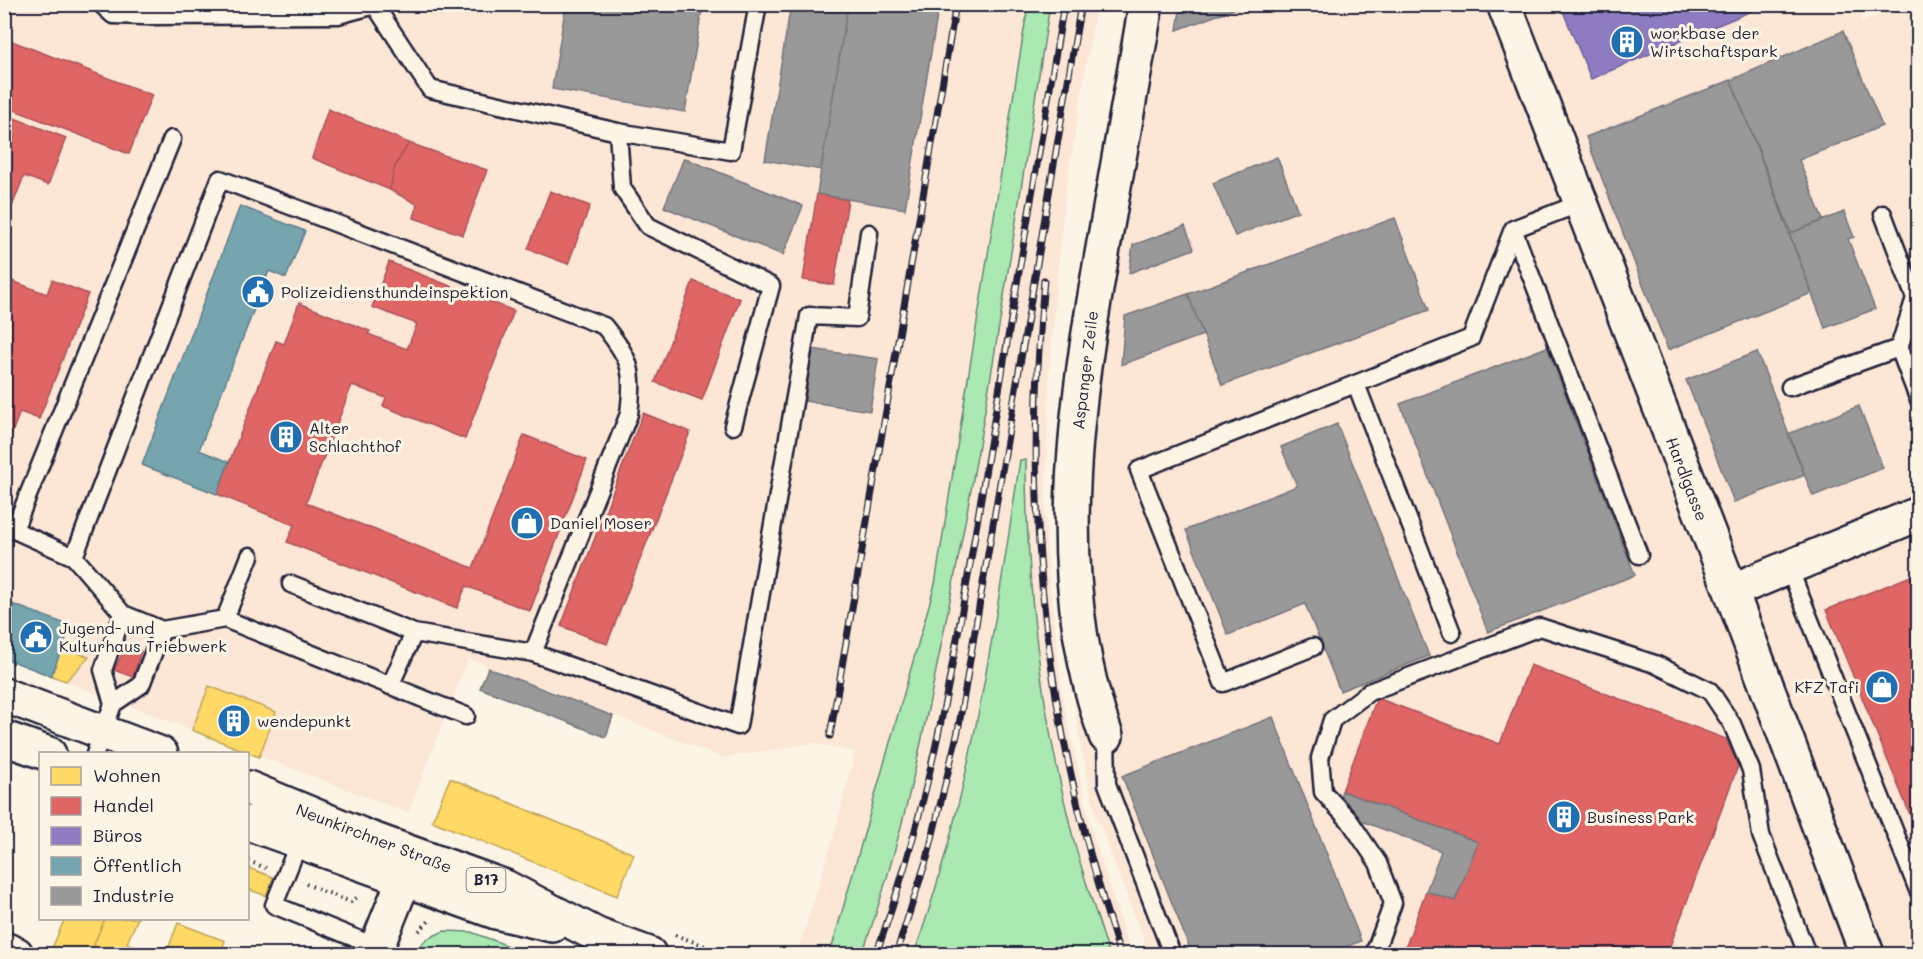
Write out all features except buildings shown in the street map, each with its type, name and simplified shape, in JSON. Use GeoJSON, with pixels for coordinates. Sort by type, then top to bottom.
{"type":"FeatureCollection","features":[{"type":"Feature","properties":{"kind":"street","name":"Aspanger Zeile"},"geometry":{"type":"LineString","coordinates":[[1106,736],[1091,692],[1080,632],[1073,572],[1072,507],[1077,426],[1091,317],[1146,4]]}},
{"type":"Feature","properties":{"kind":"street","name":"Hardlgasse"},"geometry":{"type":"LineString","coordinates":[[1504,4],[1731,591],[1867,954]]}},
{"type":"Feature","properties":{"kind":"street"},"geometry":{"type":"LineString","coordinates":[[1731,591],[1918,514]]}},
{"type":"Feature","properties":{"kind":"street"},"geometry":{"type":"LineString","coordinates":[[4,695],[104,729],[159,752]]}},
{"type":"Feature","properties":{"kind":"street"},"geometry":{"type":"LineString","coordinates":[[4,738],[46,752]]}},
{"type":"Feature","properties":{"kind":"street","name":"Neunkirchner Straße"},"geometry":{"type":"LineString","coordinates":[[249,788],[369,838],[505,887],[597,935]]}},
{"type":"Feature","properties":{"kind":"street","name":"Neunkirchner Straße"},"geometry":{"type":"LineString","coordinates":[[249,823],[299,842],[398,892],[597,935],[649,954]]}},
{"type":"Feature","properties":{"kind":"street"},"geometry":{"type":"LineString","coordinates":[[376,951],[398,892]]}},
{"type":"Feature","properties":{"kind":"street"},"geometry":{"type":"LineString","coordinates":[[4,949],[16,954]]}},
{"type":"Feature","properties":{"kind":"lane"},"geometry":{"type":"LineString","coordinates":[[101,4],[113,15],[144,16],[338,15],[377,6],[430,89],[618,132],[731,151],[758,4]]}},
{"type":"Feature","properties":{"kind":"lane"},"geometry":{"type":"LineString","coordinates":[[618,132],[622,188],[648,226],[771,286],[733,426]]}},
{"type":"Feature","properties":{"kind":"lane"},"geometry":{"type":"LineString","coordinates":[[172,139],[9,530],[74,557],[123,614],[162,630],[225,619],[466,716]]}},
{"type":"Feature","properties":{"kind":"lane"},"geometry":{"type":"LineString","coordinates":[[74,557],[220,179],[604,326],[625,353],[632,383],[629,414],[533,653]]}},
{"type":"Feature","properties":{"kind":"lane"},"geometry":{"type":"LineString","coordinates":[[1313,646],[1223,682],[1139,470],[1471,338],[1513,229],[1581,203]]}},
{"type":"Feature","properties":{"kind":"lane"},"geometry":{"type":"LineString","coordinates":[[1883,214],[1915,298],[1899,348],[1918,398]]}},
{"type":"Feature","properties":{"kind":"lane"},"geometry":{"type":"LineString","coordinates":[[1513,229],[1639,555]]}},
{"type":"Feature","properties":{"kind":"lane"},"geometry":{"type":"LineString","coordinates":[[291,584],[414,633],[533,653],[738,726],[809,316],[857,318],[868,233]]}},
{"type":"Feature","properties":{"kind":"lane"},"geometry":{"type":"LineString","coordinates":[[1790,387],[1899,348]]}},
{"type":"Feature","properties":{"kind":"lane"},"geometry":{"type":"LineString","coordinates":[[1356,384],[1452,633]]}},
{"type":"Feature","properties":{"kind":"lane"},"geometry":{"type":"LineString","coordinates":[[225,619],[250,556]]}},
{"type":"Feature","properties":{"kind":"lane"},"geometry":{"type":"LineString","coordinates":[[1789,568],[1918,890]]}},
{"type":"Feature","properties":{"kind":"lane"},"geometry":{"type":"LineString","coordinates":[[104,729],[102,670],[123,614]]}},
{"type":"Feature","properties":{"kind":"lane"},"geometry":{"type":"LineString","coordinates":[[1374,954],[1393,903],[1378,863],[1349,820],[1323,792],[1320,758],[1332,720],[1369,692],[1540,627],[1655,664],[1710,691],[1732,724],[1751,770],[1761,835],[1807,954]]}},
{"type":"Feature","properties":{"kind":"lane"},"geometry":{"type":"LineString","coordinates":[[104,729],[141,685],[162,630]]}},
{"type":"Feature","properties":{"kind":"lane"},"geometry":{"type":"LineString","coordinates":[[390,686],[414,633]]}},
{"type":"Feature","properties":{"kind":"lane"},"geometry":{"type":"LineString","coordinates":[[1106,736],[1107,784],[1172,954]]}},
{"type":"Feature","properties":{"kind":"lane"},"geometry":{"type":"LineString","coordinates":[[299,842],[274,905],[376,951]]}},
{"type":"Feature","properties":{"kind":"path"},"geometry":{"type":"LineString","coordinates":[[249,861],[351,902],[363,893],[398,892]]}},
{"type":"Feature","properties":{"kind":"shaded area"},"geometry":{"type":"Polygon","coordinates":[[[4,5],[848,5],[817,194],[905,209],[939,5],[1028,5],[935,584],[830,954],[797,954],[830,849],[855,752],[814,743],[723,758],[468,658],[408,813],[5,658],[4,5]]]}},
{"type":"Feature","properties":{"kind":"shaded area"},"geometry":{"type":"Polygon","coordinates":[[[1050,5],[1096,5],[1065,194],[1049,374],[1045,523],[1050,582],[1063,701],[1091,828],[1131,954],[1109,954],[1072,834],[1045,705],[1030,583],[1020,460],[975,735],[945,861],[914,954],[862,954],[896,848],[944,634],[967,515],[1050,5]]]}},
{"type":"Feature","properties":{"kind":"shaded area"},"geometry":{"type":"Polygon","coordinates":[[[1125,5],[1864,5],[1860,23],[1904,5],[1918,5],[1918,954],[1149,954],[1096,814],[1080,743],[1065,635],[1056,504],[1060,411],[1125,5]]]}},
{"type":"Feature","properties":{"kind":"green space"},"geometry":{"type":"Polygon","coordinates":[[[1028,5],[1050,5],[990,380],[964,530],[931,693],[890,868],[862,954],[830,954],[935,584],[1028,5]]]}},
{"type":"Feature","properties":{"kind":"green space"},"geometry":{"type":"Polygon","coordinates":[[[1020,460],[1026,460],[1032,601],[1052,741],[1076,848],[1109,954],[914,954],[934,894],[966,772],[991,648],[1020,460]]]}},
{"type":"Feature","properties":{"kind":"green space"},"geometry":{"type":"Polygon","coordinates":[[[444,931],[471,932],[530,954],[411,954],[427,939],[444,931]]]}},
{"type":"Feature","properties":{"kind":"railway"},"geometry":{"type":"LineString","coordinates":[[830,736],[956,4]]}},
{"type":"Feature","properties":{"kind":"railway"},"geometry":{"type":"LineString","coordinates":[[876,954],[913,838],[953,660],[1064,4]]}},
{"type":"Feature","properties":{"kind":"railway"},"geometry":{"type":"LineString","coordinates":[[896,954],[928,855],[958,731],[1081,4]]}},
{"type":"Feature","properties":{"kind":"railway"},"geometry":{"type":"LineString","coordinates":[[1044,280],[1038,368],[1036,454],[1039,538],[1046,621],[1057,704],[1073,786],[1094,869],[1120,954]]}},
{"type":"Feature","properties":{"kind":"place","name":"workbase der Wirtschaftspark"},"geometry":{"type":"Point","coordinates":[1627,42]}},
{"type":"Feature","properties":{"kind":"place","name":"Polizeidiensthundeinspektion"},"geometry":{"type":"Point","coordinates":[258,292]}},
{"type":"Feature","properties":{"kind":"place","name":"Alter Schlachthof"},"geometry":{"type":"Point","coordinates":[286,437]}},
{"type":"Feature","properties":{"kind":"place","name":"Daniel Moser"},"geometry":{"type":"Point","coordinates":[527,523]}},
{"type":"Feature","properties":{"kind":"place","name":"Jugend- und Kulturhaus Triebwerk"},"geometry":{"type":"Point","coordinates":[36,637]}},
{"type":"Feature","properties":{"kind":"place","name":"KFZ Tafi"},"geometry":{"type":"Point","coordinates":[1882,687]}},
{"type":"Feature","properties":{"kind":"place","name":"wendepunkt"},"geometry":{"type":"Point","coordinates":[234,721]}},
{"type":"Feature","properties":{"kind":"place","name":"Business Park"},"geometry":{"type":"Point","coordinates":[1564,817]}}]}
